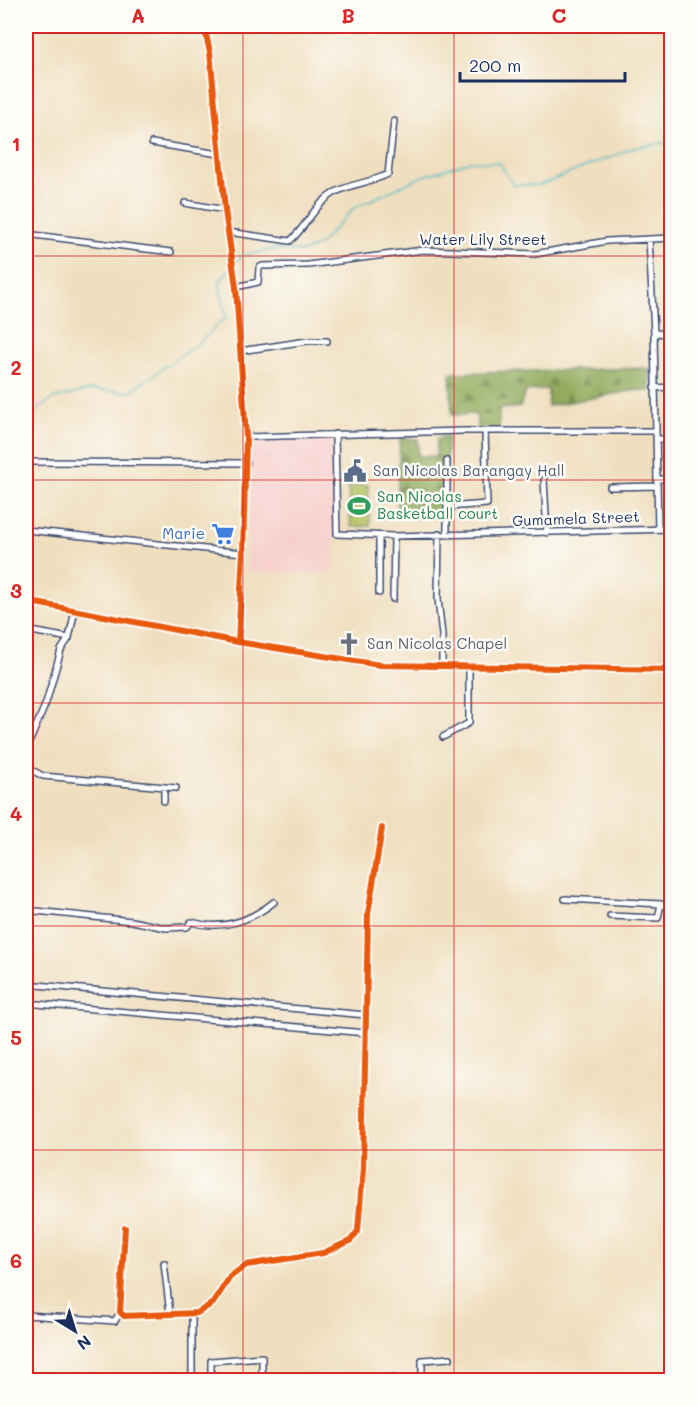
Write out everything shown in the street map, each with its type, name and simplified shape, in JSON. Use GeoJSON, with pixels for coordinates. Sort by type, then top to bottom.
{"type":"FeatureCollection","features":[{"type":"Feature","properties":{"kind":"street"},"geometry":{"type":"LineString","coordinates":[[204,26],[210,52],[225,210],[234,266],[246,437],[247,463],[238,642]]}},
{"type":"Feature","properties":{"kind":"street"},"geometry":{"type":"LineString","coordinates":[[228,232],[290,241],[311,212],[336,191],[388,174],[394,121]]}},
{"type":"Feature","properties":{"kind":"street"},"geometry":{"type":"LineString","coordinates":[[152,143],[219,154]]}},
{"type":"Feature","properties":{"kind":"street"},"geometry":{"type":"LineString","coordinates":[[185,203],[225,210]]}},
{"type":"Feature","properties":{"kind":"street"},"geometry":{"type":"LineString","coordinates":[[26,234],[171,252]]}},
{"type":"Feature","properties":{"kind":"street","name":"Water Lily Street"},"geometry":{"type":"LineString","coordinates":[[236,287],[258,282],[259,268],[262,266],[308,265],[423,250],[535,254],[607,241],[672,238]]}},
{"type":"Feature","properties":{"kind":"street"},"geometry":{"type":"LineString","coordinates":[[649,239],[654,333],[658,529]]}},
{"type":"Feature","properties":{"kind":"street"},"geometry":{"type":"LineString","coordinates":[[654,333],[672,334]]}},
{"type":"Feature","properties":{"kind":"street"},"geometry":{"type":"LineString","coordinates":[[240,351],[307,341],[327,341]]}},
{"type":"Feature","properties":{"kind":"street"},"geometry":{"type":"LineString","coordinates":[[654,388],[672,387]]}},
{"type":"Feature","properties":{"kind":"street"},"geometry":{"type":"LineString","coordinates":[[246,437],[485,431],[656,431]]}},
{"type":"Feature","properties":{"kind":"street"},"geometry":{"type":"LineString","coordinates":[[447,507],[487,504],[485,431]]}},
{"type":"Feature","properties":{"kind":"street","name":"Gumamela Street"},"geometry":{"type":"LineString","coordinates":[[335,434],[337,534],[394,536],[671,529]]}},
{"type":"Feature","properties":{"kind":"street"},"geometry":{"type":"LineString","coordinates":[[656,439],[672,438]]}},
{"type":"Feature","properties":{"kind":"street"},"geometry":{"type":"LineString","coordinates":[[447,461],[447,534]]}},
{"type":"Feature","properties":{"kind":"street"},"geometry":{"type":"LineString","coordinates":[[26,462],[247,463]]}},
{"type":"Feature","properties":{"kind":"street"},"geometry":{"type":"LineString","coordinates":[[610,487],[672,479]]}},
{"type":"Feature","properties":{"kind":"street"},"geometry":{"type":"LineString","coordinates":[[544,480],[547,533]]}},
{"type":"Feature","properties":{"kind":"street"},"geometry":{"type":"LineString","coordinates":[[671,529],[672,542]]}},
{"type":"Feature","properties":{"kind":"street"},"geometry":{"type":"LineString","coordinates":[[26,530],[243,553]]}},
{"type":"Feature","properties":{"kind":"street"},"geometry":{"type":"LineString","coordinates":[[439,534],[438,599],[442,635],[442,666]]}},
{"type":"Feature","properties":{"kind":"street"},"geometry":{"type":"LineString","coordinates":[[379,593],[380,536]]}},
{"type":"Feature","properties":{"kind":"street"},"geometry":{"type":"LineString","coordinates":[[393,599],[394,536]]}},
{"type":"Feature","properties":{"kind":"street"},"geometry":{"type":"LineString","coordinates":[[26,601],[238,642],[380,665],[672,670]]}},
{"type":"Feature","properties":{"kind":"street"},"geometry":{"type":"LineString","coordinates":[[26,750],[46,703],[61,650],[69,638],[75,610]]}},
{"type":"Feature","properties":{"kind":"street"},"geometry":{"type":"LineString","coordinates":[[26,630],[69,638]]}},
{"type":"Feature","properties":{"kind":"street"},"geometry":{"type":"LineString","coordinates":[[443,736],[469,723],[469,666]]}},
{"type":"Feature","properties":{"kind":"street"},"geometry":{"type":"LineString","coordinates":[[26,767],[43,776],[176,788]]}},
{"type":"Feature","properties":{"kind":"street"},"geometry":{"type":"LineString","coordinates":[[164,788],[164,801]]}},
{"type":"Feature","properties":{"kind":"street"},"geometry":{"type":"LineString","coordinates":[[120,1312],[124,1316],[192,1314],[213,1303],[230,1277],[246,1265],[322,1253],[350,1241],[358,1231],[363,1168],[368,914],[382,828]]}},
{"type":"Feature","properties":{"kind":"street"},"geometry":{"type":"LineString","coordinates":[[565,899],[661,904],[672,909]]}},
{"type":"Feature","properties":{"kind":"street"},"geometry":{"type":"LineString","coordinates":[[26,910],[132,921],[166,928],[187,927],[191,922],[208,927],[242,921],[258,914],[274,902]]}},
{"type":"Feature","properties":{"kind":"street"},"geometry":{"type":"LineString","coordinates":[[610,916],[658,918],[661,904]]}},
{"type":"Feature","properties":{"kind":"street"},"geometry":{"type":"LineString","coordinates":[[26,984],[366,1015]]}},
{"type":"Feature","properties":{"kind":"street"},"geometry":{"type":"LineString","coordinates":[[26,1003],[366,1033]]}},
{"type":"Feature","properties":{"kind":"street"},"geometry":{"type":"LineString","coordinates":[[26,1315],[115,1321],[120,1312],[125,1228]]}},
{"type":"Feature","properties":{"kind":"street"},"geometry":{"type":"LineString","coordinates":[[164,1263],[170,1314]]}},
{"type":"Feature","properties":{"kind":"street"},"geometry":{"type":"LineString","coordinates":[[192,1314],[192,1380]]}},
{"type":"Feature","properties":{"kind":"street"},"geometry":{"type":"LineString","coordinates":[[210,1380],[210,1361],[262,1357],[262,1380]]}},
{"type":"Feature","properties":{"kind":"street"},"geometry":{"type":"LineString","coordinates":[[422,1380],[422,1360],[450,1358]]}},
{"type":"Feature","properties":{"kind":"shaded area"},"geometry":{"type":"Polygon","coordinates":[[[329,435],[334,438],[334,573],[247,572],[251,437],[329,435]]]}},
{"type":"Feature","properties":{"kind":"green space"},"geometry":{"type":"Polygon","coordinates":[[[649,368],[650,391],[636,390],[548,406],[548,389],[526,391],[520,407],[499,409],[499,428],[478,428],[476,414],[452,415],[450,373],[649,368]]]}},
{"type":"Feature","properties":{"kind":"green space"},"geometry":{"type":"Polygon","coordinates":[[[448,436],[442,512],[397,512],[400,438],[418,439],[418,456],[436,456],[437,438],[448,436]]]}},
{"type":"Feature","properties":{"kind":"green space","name":"San Nicolas Basketball court"},"geometry":{"type":"Polygon","coordinates":[[[368,485],[370,526],[351,527],[348,486],[368,485]]]}},
{"type":"Feature","properties":{"kind":"waterway"},"geometry":{"type":"LineString","coordinates":[[235,263],[243,255],[278,249],[303,252],[319,245],[354,208],[421,177],[471,161],[500,163],[513,185],[540,185],[633,148],[672,141]]}},
{"type":"Feature","properties":{"kind":"waterway"},"geometry":{"type":"LineString","coordinates":[[26,412],[33,412],[53,399],[91,390],[129,392],[199,343],[226,317],[219,282],[230,269]]}},
{"type":"Feature","properties":{"kind":"cycle path"},"geometry":{"type":"LineString","coordinates":[[204,26],[210,52],[225,210],[236,287],[246,437],[238,642]]}},
{"type":"Feature","properties":{"kind":"cycle path"},"geometry":{"type":"LineString","coordinates":[[26,601],[238,642],[380,665],[672,670]]}},
{"type":"Feature","properties":{"kind":"cycle path"},"geometry":{"type":"LineString","coordinates":[[125,1228],[120,1312],[124,1316],[197,1313],[213,1303],[230,1277],[246,1265],[323,1253],[350,1241],[358,1231],[363,1168],[368,914],[382,828]]}},
{"type":"Feature","properties":{"kind":"place","name":"San Nicolas Barangay Hall"},"geometry":{"type":"Point","coordinates":[355,471]}},
{"type":"Feature","properties":{"kind":"place","name":"San Nicolas Basketball court"},"geometry":{"type":"Point","coordinates":[359,506]}},
{"type":"Feature","properties":{"kind":"place","name":"Marie"},"geometry":{"type":"Point","coordinates":[223,534]}},
{"type":"Feature","properties":{"kind":"place","name":"San Nicolas Chapel"},"geometry":{"type":"Point","coordinates":[349,644]}}]}
